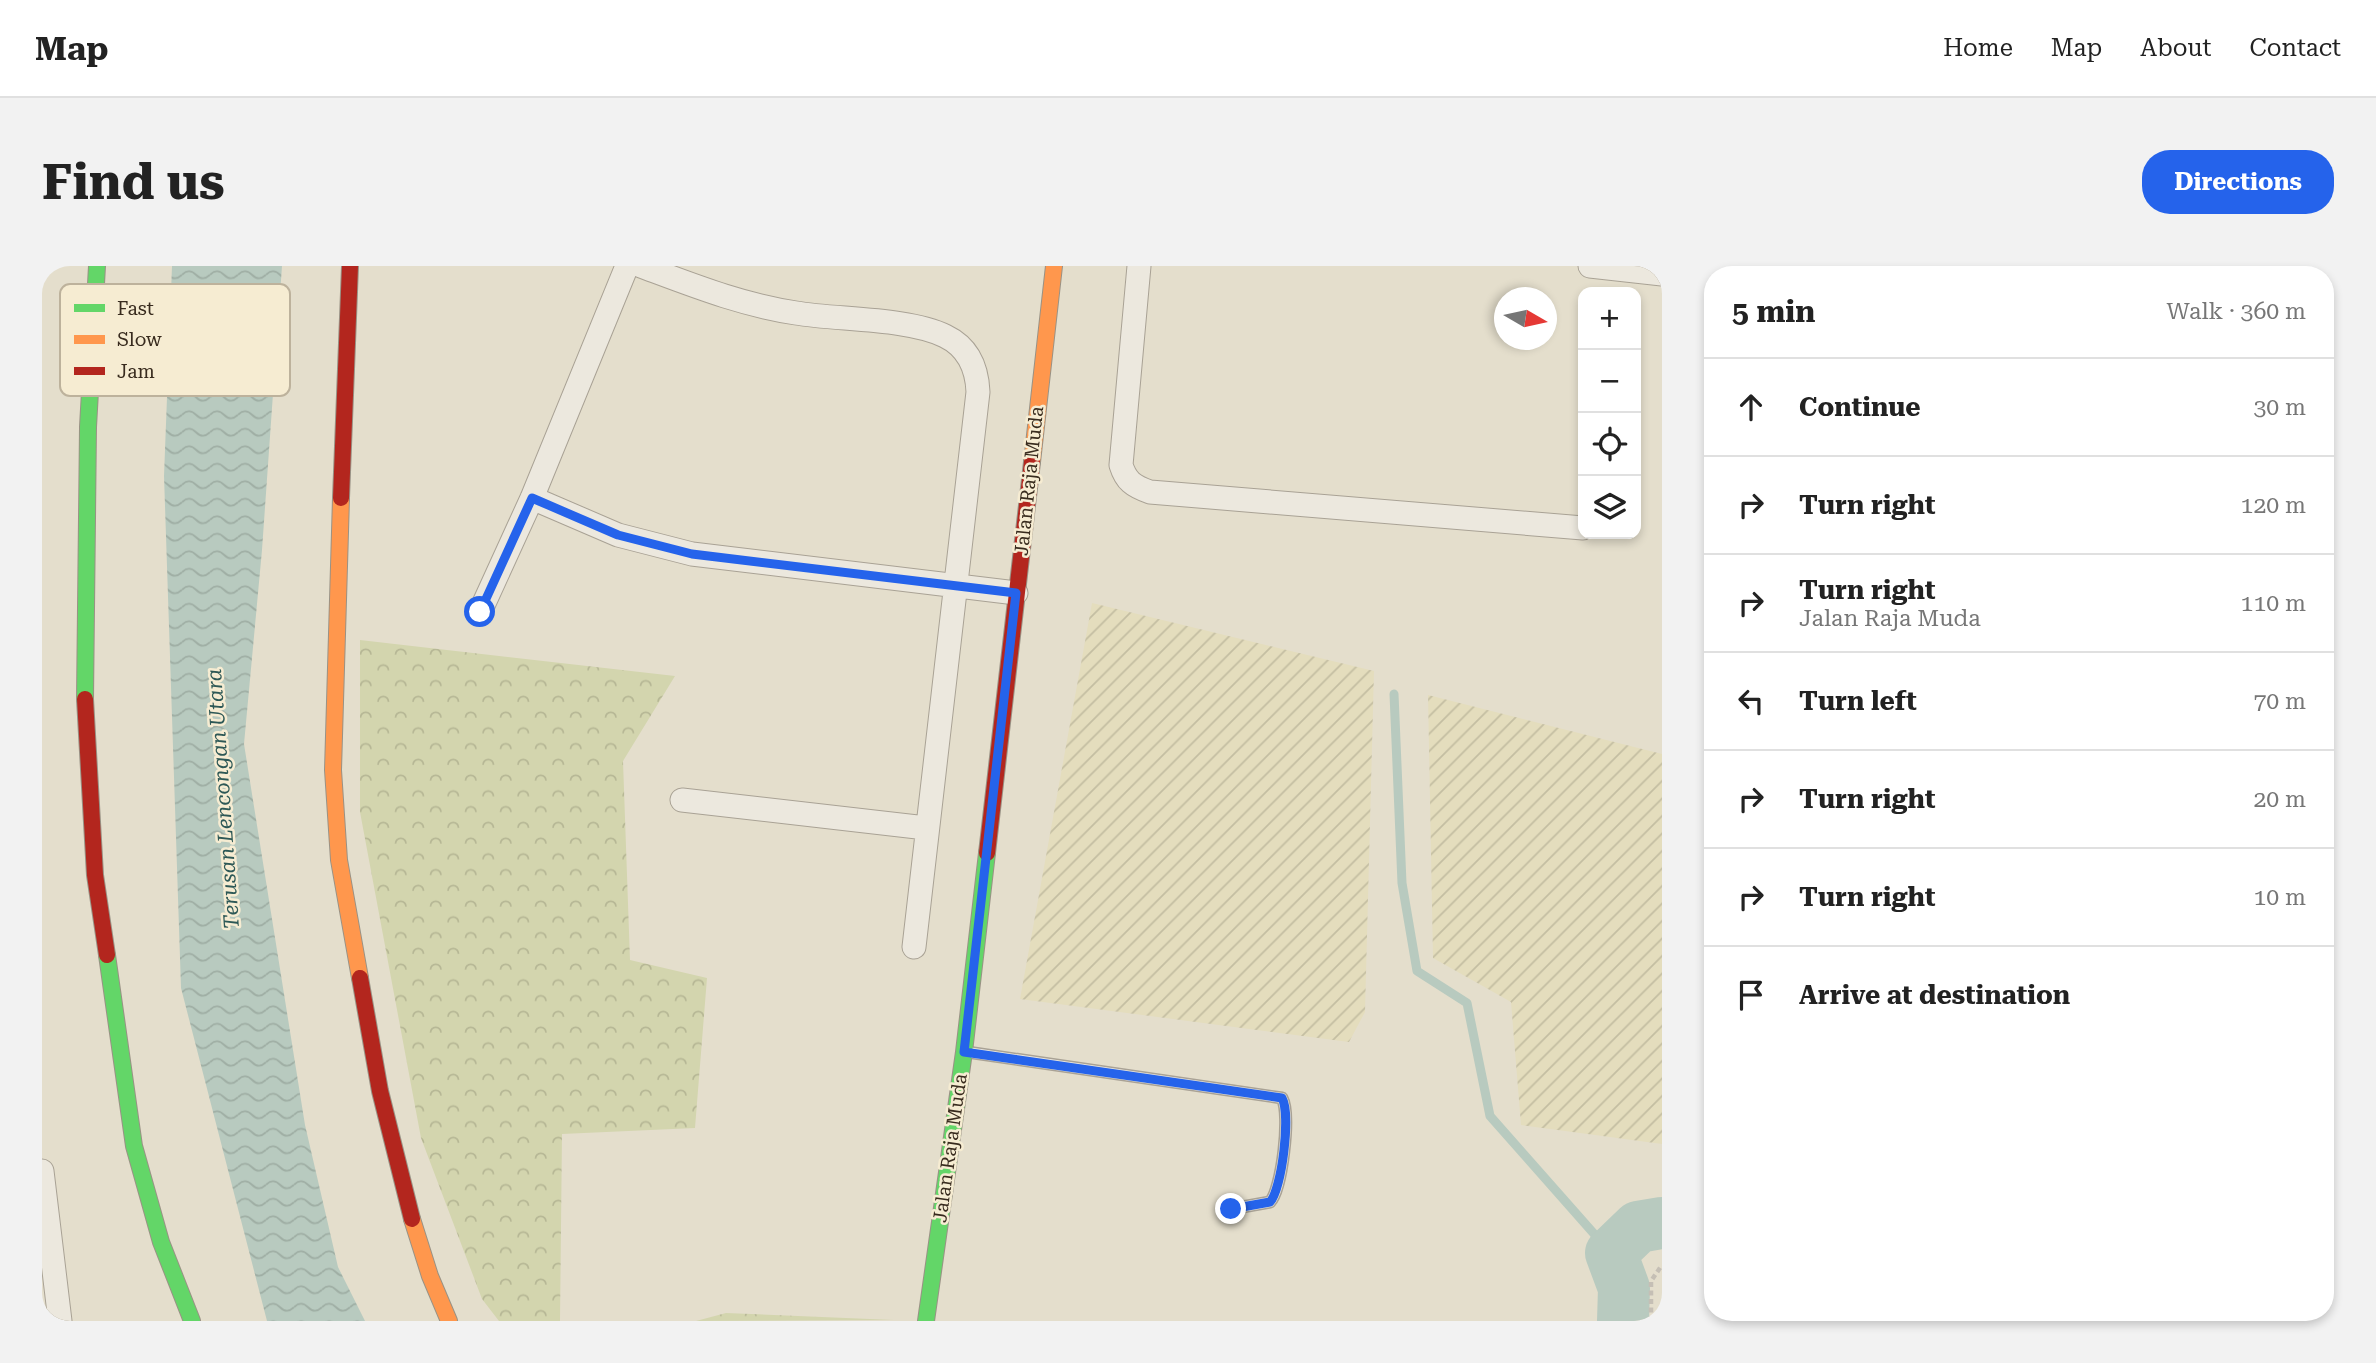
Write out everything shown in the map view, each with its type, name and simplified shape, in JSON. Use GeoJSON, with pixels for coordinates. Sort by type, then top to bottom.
{"type":"FeatureCollection","features":[{"type":"Feature","properties":{"kind":"street"},"geometry":{"type":"LineString","coordinates":[[95,284],[97,266]]}},
{"type":"Feature","properties":{"kind":"street"},"geometry":{"type":"LineString","coordinates":[[350,266],[332,685],[332,770],[339,860],[380,1091],[402,1186],[430,1276],[449,1321]]}},
{"type":"Feature","properties":{"kind":"street"},"geometry":{"type":"LineString","coordinates":[[480,612],[532,498],[627,266]]}},
{"type":"Feature","properties":{"kind":"street"},"geometry":{"type":"LineString","coordinates":[[641,266],[757,305],[794,313],[932,330],[958,345],[970,357],[977,372],[978,392],[958,584],[926,828],[914,947]]}},
{"type":"Feature","properties":{"kind":"street","name":"Jalan Raja Muda"},"geometry":{"type":"LineString","coordinates":[[926,1321],[964,1052],[1054,266]]}},
{"type":"Feature","properties":{"kind":"street"},"geometry":{"type":"LineString","coordinates":[[1139,266],[1121,464],[1125,477],[1134,486],[1150,492],[1578,528]]}},
{"type":"Feature","properties":{"kind":"street"},"geometry":{"type":"LineString","coordinates":[[1590,266],[1636,282],[1662,274]]}},
{"type":"Feature","properties":{"kind":"street"},"geometry":{"type":"LineString","coordinates":[[89,396],[84,669],[86,759],[96,875],[134,1146],[161,1242],[192,1321]]}},
{"type":"Feature","properties":{"kind":"street"},"geometry":{"type":"LineString","coordinates":[[532,498],[589,525],[656,547],[1016,593]]}},
{"type":"Feature","properties":{"kind":"street"},"geometry":{"type":"LineString","coordinates":[[682,800],[926,828]]}},
{"type":"Feature","properties":{"kind":"street"},"geometry":{"type":"LineString","coordinates":[[42,1171],[60,1321]]}},
{"type":"Feature","properties":{"kind":"lane"},"geometry":{"type":"LineString","coordinates":[[964,1052],[1282,1098],[1287,1111],[1278,1190],[1270,1202],[1231,1209]]}},
{"type":"Feature","properties":{"kind":"path"},"geometry":{"type":"LineString","coordinates":[[1651,1321],[1651,1281],[1662,1265]]}},
{"type":"Feature","properties":{"kind":"shaded area"},"geometry":{"type":"Polygon","coordinates":[[[1092,603],[1374,671],[1365,1012],[1349,1042],[1020,999],[1092,603]]]}},
{"type":"Feature","properties":{"kind":"shaded area"},"geometry":{"type":"Polygon","coordinates":[[[1428,695],[1662,754],[1662,1144],[1521,1125],[1511,1002],[1433,958],[1428,695]]]}},
{"type":"Feature","properties":{"kind":"green space"},"geometry":{"type":"Polygon","coordinates":[[[360,640],[675,676],[623,761],[630,960],[707,978],[695,1128],[562,1134],[560,1321],[499,1321],[482,1299],[421,1138],[360,812],[360,640]]]}},
{"type":"Feature","properties":{"kind":"green space"},"geometry":{"type":"Polygon","coordinates":[[[726,1313],[894,1320],[696,1321],[726,1313]]]}},
{"type":"Feature","properties":{"kind":"water"},"geometry":{"type":"Polygon","coordinates":[[[172,266],[282,266],[281,284],[171,284],[172,266]]]}},
{"type":"Feature","properties":{"kind":"water","name":"Terusan Lencongan Utara"},"geometry":{"type":"Polygon","coordinates":[[[167,396],[273,396],[244,744],[305,1125],[338,1267],[365,1321],[267,1321],[181,988],[164,476],[167,396]]]}},
{"type":"Feature","properties":{"kind":"waterway"},"geometry":{"type":"LineString","coordinates":[[1394,694],[1402,883],[1417,971],[1467,1003],[1490,1116],[1611,1253]]}},
{"type":"Feature","properties":{"kind":"waterway"},"geometry":{"type":"LineString","coordinates":[[1623,1321],[1624,1288],[1611,1253],[1638,1227],[1662,1223]]}},
{"type":"Feature","properties":{"kind":"traffic: fast"},"geometry":{"type":"LineString","coordinates":[[96,284],[97,266]]}},
{"type":"Feature","properties":{"kind":"traffic: fast"},"geometry":{"type":"LineString","coordinates":[[85,699],[90,396]]}},
{"type":"Feature","properties":{"kind":"traffic: fast"},"geometry":{"type":"LineString","coordinates":[[926,1321],[964,1052],[987,853]]}},
{"type":"Feature","properties":{"kind":"traffic: fast"},"geometry":{"type":"LineString","coordinates":[[107,955],[134,1146],[161,1242],[192,1321]]}},
{"type":"Feature","properties":{"kind":"traffic: slow"},"geometry":{"type":"LineString","coordinates":[[1032,462],[1054,266]]}},
{"type":"Feature","properties":{"kind":"traffic: slow"},"geometry":{"type":"LineString","coordinates":[[341,498],[333,770],[339,860],[360,978]]}},
{"type":"Feature","properties":{"kind":"traffic: slow"},"geometry":{"type":"LineString","coordinates":[[412,1219],[430,1276],[449,1321]]}},
{"type":"Feature","properties":{"kind":"traffic: jam"},"geometry":{"type":"LineString","coordinates":[[341,498],[350,266]]}},
{"type":"Feature","properties":{"kind":"traffic: jam"},"geometry":{"type":"LineString","coordinates":[[987,853],[1032,462]]}},
{"type":"Feature","properties":{"kind":"traffic: jam"},"geometry":{"type":"LineString","coordinates":[[85,699],[95,875],[107,955]]}},
{"type":"Feature","properties":{"kind":"traffic: jam"},"geometry":{"type":"LineString","coordinates":[[360,978],[380,1091],[412,1219]]}},
{"type":"Feature","properties":{"kind":"route"},"geometry":{"type":"LineString","coordinates":[[480,612],[532,498],[589,525],[656,547],[692,554],[1016,593],[964,1052],[1282,1098],[1287,1111],[1278,1190],[1270,1202],[1231,1209]]}}]}
